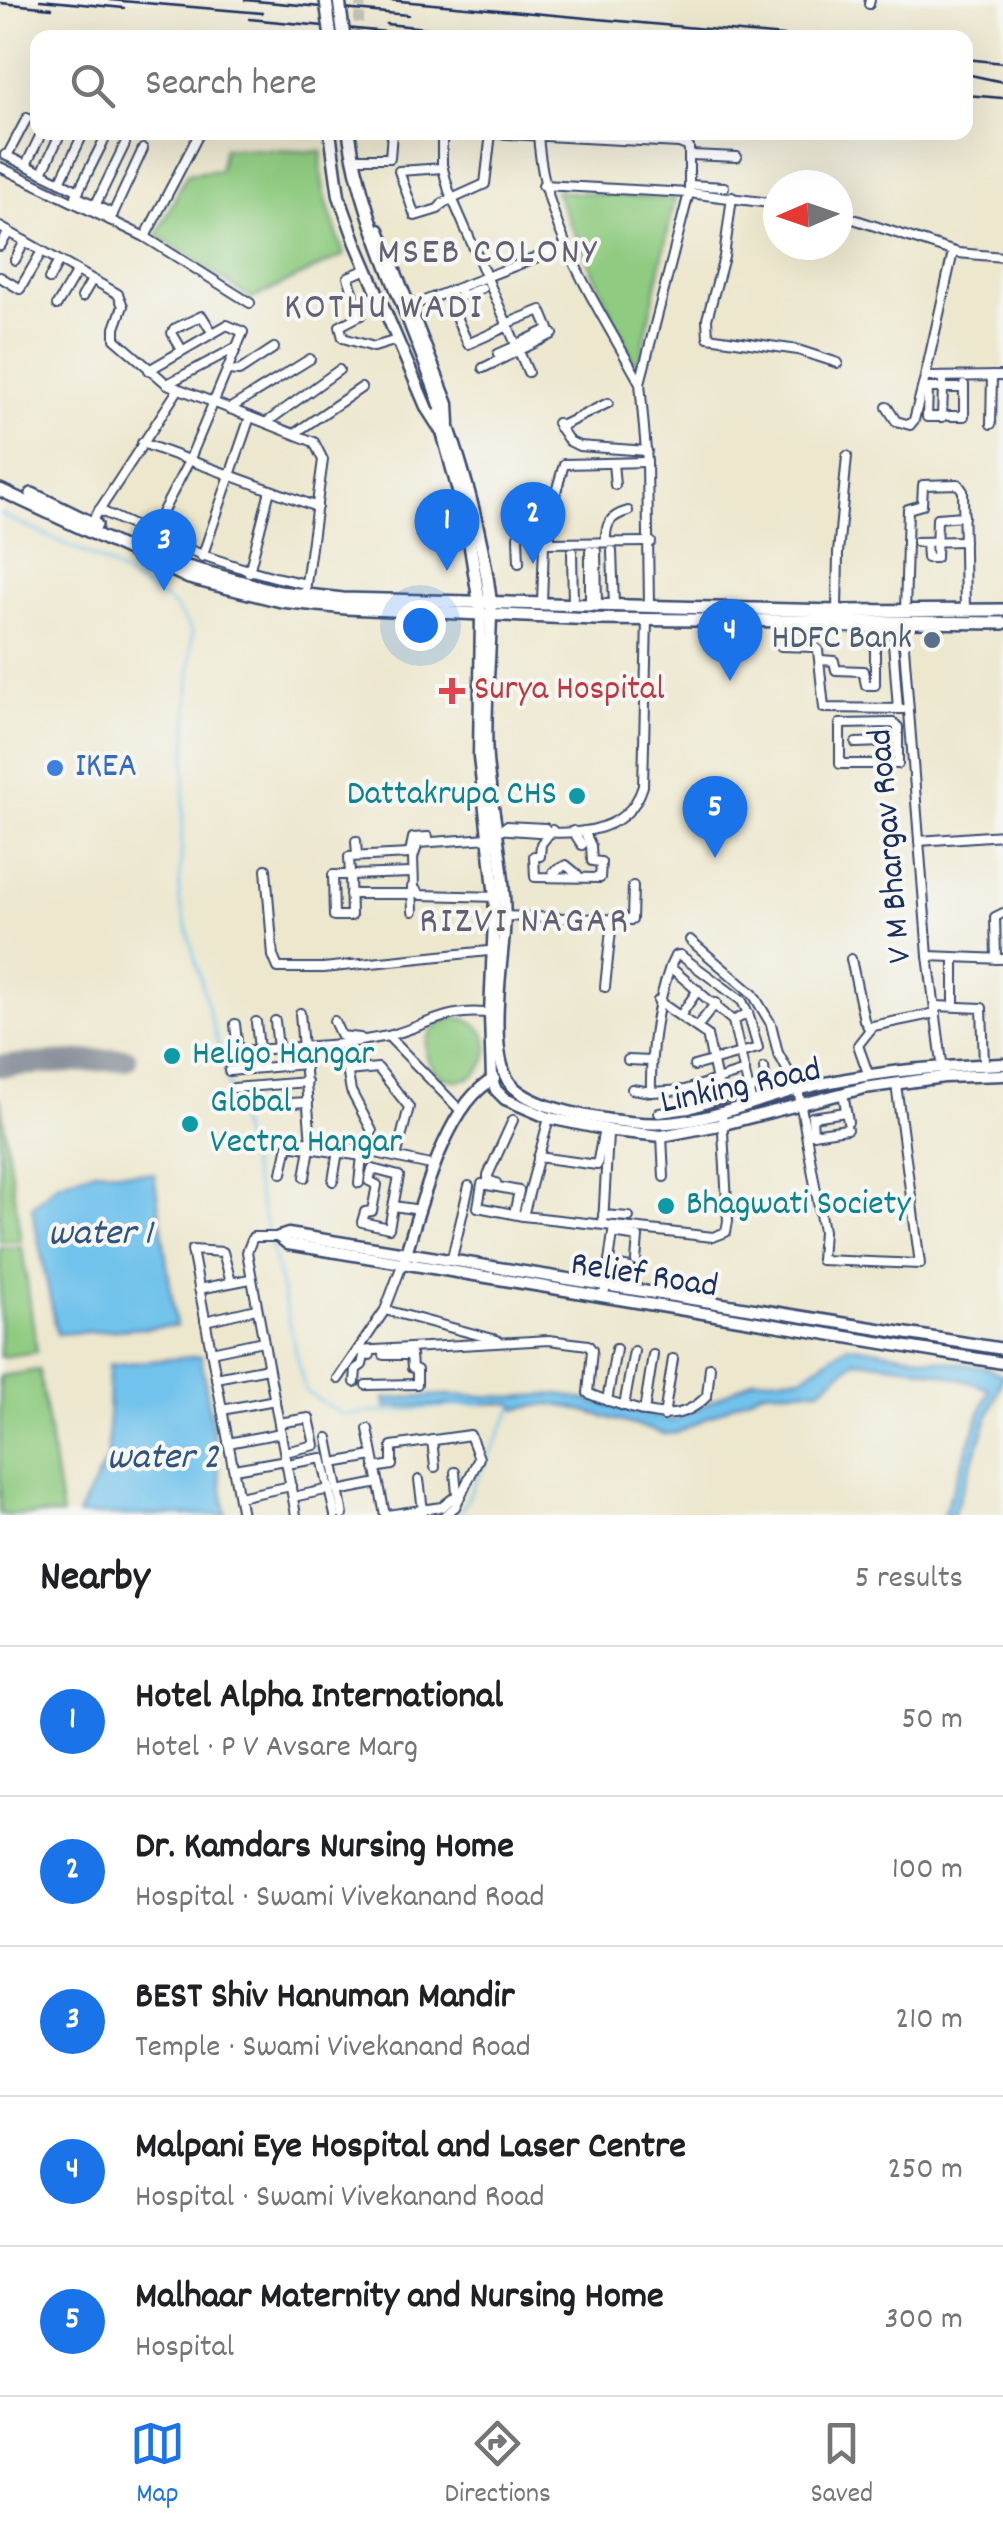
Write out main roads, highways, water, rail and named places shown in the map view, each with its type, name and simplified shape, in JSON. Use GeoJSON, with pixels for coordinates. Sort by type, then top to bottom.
{"type":"FeatureCollection","features":[{"type":"Feature","properties":{"kind":"main road"},"geometry":{"type":"LineString","coordinates":[[326,0],[330,30]]}},
{"type":"Feature","properties":{"kind":"main road"},"geometry":{"type":"LineString","coordinates":[[340,0],[343,30]]}},
{"type":"Feature","properties":{"kind":"main road"},"geometry":{"type":"LineString","coordinates":[[349,140],[350,178],[466,500],[486,609]]}},
{"type":"Feature","properties":{"kind":"main road"},"geometry":{"type":"LineString","coordinates":[[0,482],[219,581]]}},
{"type":"Feature","properties":{"kind":"main road"},"geometry":{"type":"LineString","coordinates":[[0,490],[189,578],[304,594],[398,605],[766,623],[1003,610]]}},
{"type":"Feature","properties":{"kind":"main road"},"geometry":{"type":"LineString","coordinates":[[486,609],[542,603],[837,611],[1003,624]]}},
{"type":"Feature","properties":{"kind":"water","name":"water 1"},"geometry":{"type":"Polygon","coordinates":[[[95,1170],[154,1174],[176,1326],[57,1334],[32,1207],[57,1184],[95,1170]]]}},
{"type":"Feature","properties":{"kind":"water"},"geometry":{"type":"Polygon","coordinates":[[[848,1345],[987,1368],[1003,1376],[953,1515],[943,1515],[989,1389],[924,1370],[855,1361],[820,1389],[761,1391],[676,1433],[665,1434],[549,1404],[516,1409],[515,1404],[508,1403],[386,1407],[384,1399],[561,1394],[673,1421],[754,1379],[803,1376],[848,1345]]]}},
{"type":"Feature","properties":{"kind":"water","name":"water 2"},"geometry":{"type":"Polygon","coordinates":[[[201,1356],[226,1515],[78,1515],[108,1456],[109,1365],[201,1356]]]}},
{"type":"Feature","properties":{"kind":"waterway"},"geometry":{"type":"LineString","coordinates":[[0,514],[102,561],[172,604],[192,630],[179,898],[272,1248],[305,1391],[343,1415],[482,1404]]}},
{"type":"Feature","properties":{"kind":"waterway"},"geometry":{"type":"LineString","coordinates":[[459,1515],[514,1405]]}},
{"type":"Feature","properties":{"kind":"tunnel"},"geometry":{"type":"LineString","coordinates":[[358,30],[361,0]]}},
{"type":"Feature","properties":{"kind":"railway"},"geometry":{"type":"LineString","coordinates":[[40,0],[124,8]]}},
{"type":"Feature","properties":{"kind":"railway"},"geometry":{"type":"LineString","coordinates":[[110,0],[262,13]]}},
{"type":"Feature","properties":{"kind":"railway"},"geometry":{"type":"LineString","coordinates":[[245,0],[408,15]]}},
{"type":"Feature","properties":{"kind":"railway"},"geometry":{"type":"LineString","coordinates":[[389,0],[717,30]]}},
{"type":"Feature","properties":{"kind":"railway"},"geometry":{"type":"LineString","coordinates":[[0,3],[52,8]]}},
{"type":"Feature","properties":{"kind":"railway"},"geometry":{"type":"LineString","coordinates":[[249,19],[366,30]]}},
{"type":"Feature","properties":{"kind":"railway"},"geometry":{"type":"LineString","coordinates":[[386,24],[446,30]]}},
{"type":"Feature","properties":{"kind":"railway"},"geometry":{"type":"LineString","coordinates":[[973,60],[1003,63]]}},
{"type":"Feature","properties":{"kind":"railway"},"geometry":{"type":"LineString","coordinates":[[973,76],[1003,82]]}},
{"type":"Feature","properties":{"kind":"railway"},"geometry":{"type":"LineString","coordinates":[[973,96],[1003,98]]}},
{"type":"Feature","properties":{"kind":"place","name":"Dr. Kamdars Nursing Home"},"geometry":{"type":"Point","coordinates":[533,564]}},
{"type":"Feature","properties":{"kind":"place","name":"Hotel Alpha International"},"geometry":{"type":"Point","coordinates":[447,571]}},
{"type":"Feature","properties":{"kind":"place","name":"BEST Shiv Hanuman Mandir"},"geometry":{"type":"Point","coordinates":[164,591]}},
{"type":"Feature","properties":{"kind":"place","name":"HDFC Bank"},"geometry":{"type":"Point","coordinates":[932,640]}},
{"type":"Feature","properties":{"kind":"place","name":"Malpani Eye Hospital and Laser Centre"},"geometry":{"type":"Point","coordinates":[730,681]}},
{"type":"Feature","properties":{"kind":"place","name":"Surya Hospital"},"geometry":{"type":"Point","coordinates":[452,691]}},
{"type":"Feature","properties":{"kind":"place","name":"IKEA"},"geometry":{"type":"Point","coordinates":[55,768]}},
{"type":"Feature","properties":{"kind":"place","name":"Dattakrupa CHS"},"geometry":{"type":"Point","coordinates":[577,796]}},
{"type":"Feature","properties":{"kind":"place","name":"Malhaar Maternity and Nursing Home"},"geometry":{"type":"Point","coordinates":[715,858]}},
{"type":"Feature","properties":{"kind":"place","name":"Heligo Hangar"},"geometry":{"type":"Point","coordinates":[172,1056]}},
{"type":"Feature","properties":{"kind":"place","name":"Global Vectra Hangar"},"geometry":{"type":"Point","coordinates":[190,1124]}},
{"type":"Feature","properties":{"kind":"place","name":"Bhagwati Society"},"geometry":{"type":"Point","coordinates":[666,1206]}},
{"type":"Feature","properties":{"kind":"district","name":"MSEB COLONY"},"geometry":{"type":"Point","coordinates":[488,254]}},
{"type":"Feature","properties":{"kind":"district","name":"KOTHU WADI"},"geometry":{"type":"Point","coordinates":[384,309]}},
{"type":"Feature","properties":{"kind":"district","name":"RIZVI NAGAR"},"geometry":{"type":"Point","coordinates":[525,923]}}]}
